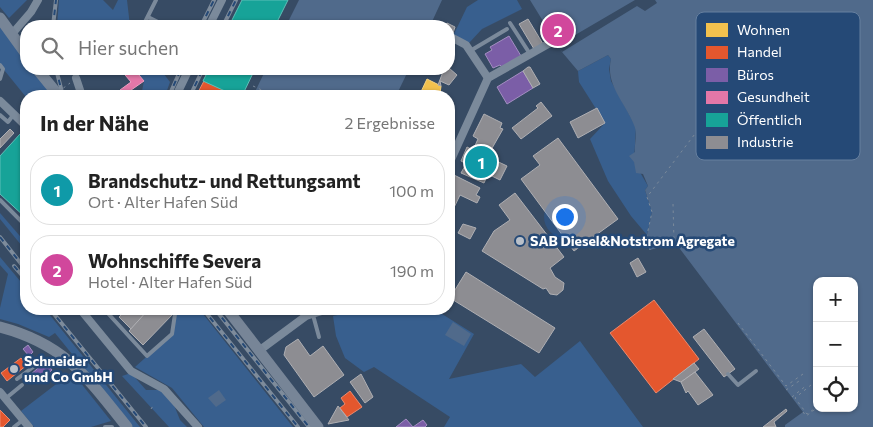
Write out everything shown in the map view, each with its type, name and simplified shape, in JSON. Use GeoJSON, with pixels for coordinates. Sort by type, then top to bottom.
{"type":"FeatureCollection","features":[{"type":"Feature","properties":{"kind":"street"},"geometry":{"type":"LineString","coordinates":[[24,20],[38,0]]}},
{"type":"Feature","properties":{"kind":"street"},"geometry":{"type":"LineString","coordinates":[[212,20],[222,0]]}},
{"type":"Feature","properties":{"kind":"street"},"geometry":{"type":"LineString","coordinates":[[0,18],[20,45]]}},
{"type":"Feature","properties":{"kind":"street"},"geometry":{"type":"LineString","coordinates":[[12,34],[20,25]]}},
{"type":"Feature","properties":{"kind":"street"},"geometry":{"type":"LineString","coordinates":[[455,39],[466,44],[488,78]]}},
{"type":"Feature","properties":{"kind":"street"},"geometry":{"type":"LineString","coordinates":[[455,151],[488,78],[550,43]]}},
{"type":"Feature","properties":{"kind":"street"},"geometry":{"type":"LineString","coordinates":[[43,75],[54,90]]}},
{"type":"Feature","properties":{"kind":"street"},"geometry":{"type":"LineString","coordinates":[[179,90],[186,75]]}},
{"type":"Feature","properties":{"kind":"street"},"geometry":{"type":"LineString","coordinates":[[73,80],[79,90]]}},
{"type":"Feature","properties":{"kind":"street"},"geometry":{"type":"LineString","coordinates":[[0,101],[20,120]]}},
{"type":"Feature","properties":{"kind":"street"},"geometry":{"type":"LineString","coordinates":[[85,315],[131,371],[164,389],[198,427]]}},
{"type":"Feature","properties":{"kind":"street"},"geometry":{"type":"LineString","coordinates":[[232,315],[318,427]]}},
{"type":"Feature","properties":{"kind":"street"},"geometry":{"type":"LineString","coordinates":[[260,350],[308,315]]}},
{"type":"Feature","properties":{"kind":"street"},"geometry":{"type":"LineString","coordinates":[[0,327],[40,341],[70,360],[127,427]]}},
{"type":"Feature","properties":{"kind":"street"},"geometry":{"type":"LineString","coordinates":[[3,395],[29,427]]}},
{"type":"Feature","properties":{"kind":"lane"},"geometry":{"type":"LineString","coordinates":[[146,20],[156,0]]}},
{"type":"Feature","properties":{"kind":"lane"},"geometry":{"type":"LineString","coordinates":[[148,16],[155,20]]}},
{"type":"Feature","properties":{"kind":"lane"},"geometry":{"type":"LineString","coordinates":[[510,23],[530,54]]}},
{"type":"Feature","properties":{"kind":"lane"},"geometry":{"type":"LineString","coordinates":[[470,51],[507,29]]}},
{"type":"Feature","properties":{"kind":"lane"},"geometry":{"type":"LineString","coordinates":[[0,65],[3,69],[0,79]]}},
{"type":"Feature","properties":{"kind":"lane"},"geometry":{"type":"LineString","coordinates":[[0,115],[8,122],[14,114]]}},
{"type":"Feature","properties":{"kind":"lane"},"geometry":{"type":"LineString","coordinates":[[0,200],[20,220]]}},
{"type":"Feature","properties":{"kind":"lane"},"geometry":{"type":"LineString","coordinates":[[110,315],[148,356],[172,334],[176,315]]}},
{"type":"Feature","properties":{"kind":"lane"},"geometry":{"type":"LineString","coordinates":[[309,315],[319,337]]}},
{"type":"Feature","properties":{"kind":"lane"},"geometry":{"type":"LineString","coordinates":[[17,379],[44,359]]}},
{"type":"Feature","properties":{"kind":"lane"},"geometry":{"type":"LineString","coordinates":[[728,374],[738,385],[756,371]]}},
{"type":"Feature","properties":{"kind":"lane"},"geometry":{"type":"LineString","coordinates":[[3,395],[22,385]]}},
{"type":"Feature","properties":{"kind":"lane"},"geometry":{"type":"LineString","coordinates":[[14,427],[23,420]]}},
{"type":"Feature","properties":{"kind":"lane"},"geometry":{"type":"LineString","coordinates":[[105,427],[112,427]]}},
{"type":"Feature","properties":{"kind":"path"},"geometry":{"type":"LineString","coordinates":[[60,90],[73,80]]}},
{"type":"Feature","properties":{"kind":"path"},"geometry":{"type":"LineString","coordinates":[[253,86],[262,90]]}},
{"type":"Feature","properties":{"kind":"path"},"geometry":{"type":"LineString","coordinates":[[650,250],[647,235],[652,212],[647,197],[696,133]]}},
{"type":"Feature","properties":{"kind":"path"},"geometry":{"type":"LineString","coordinates":[[673,204],[674,241]]}},
{"type":"Feature","properties":{"kind":"path"},"geometry":{"type":"LineString","coordinates":[[738,323],[786,386],[803,374]]}},
{"type":"Feature","properties":{"kind":"path"},"geometry":{"type":"LineString","coordinates":[[786,390],[802,379]]}},
{"type":"Feature","properties":{"kind":"path"},"geometry":{"type":"LineString","coordinates":[[811,385],[795,398],[807,414],[813,410]]}},
{"type":"Feature","properties":{"kind":"path"},"geometry":{"type":"LineString","coordinates":[[792,397],[807,386]]}},
{"type":"Feature","properties":{"kind":"path"},"geometry":{"type":"LineString","coordinates":[[803,412],[806,416],[813,410]]}},
{"type":"Feature","properties":{"kind":"shaded area"},"geometry":{"type":"Polygon","coordinates":[[[0,0],[27,0],[9,18],[0,7],[0,0]]]}},
{"type":"Feature","properties":{"kind":"shaded area"},"geometry":{"type":"Polygon","coordinates":[[[59,0],[103,0],[113,10],[118,0],[127,0],[129,20],[57,20],[59,0]]]}},
{"type":"Feature","properties":{"kind":"shaded area"},"geometry":{"type":"Polygon","coordinates":[[[299,0],[442,0],[433,20],[289,20],[299,0]]]}},
{"type":"Feature","properties":{"kind":"shaded area"},"geometry":{"type":"Polygon","coordinates":[[[478,0],[517,0],[522,9],[482,29],[469,43],[455,37],[455,32],[467,7],[478,0]]]}},
{"type":"Feature","properties":{"kind":"shaded area"},"geometry":{"type":"Polygon","coordinates":[[[530,0],[873,0],[873,427],[785,427],[785,425],[803,412],[674,241],[671,238],[660,247],[650,250],[647,235],[652,212],[645,190],[648,186],[643,174],[636,173],[634,162],[629,156],[635,152],[635,128],[613,85],[610,68],[611,59],[608,55],[578,71],[562,52],[530,0]]]}},
{"type":"Feature","properties":{"kind":"shaded area"},"geometry":{"type":"Polygon","coordinates":[[[0,18],[20,46],[20,75],[42,75],[54,90],[20,90],[0,65],[0,18]]]}},
{"type":"Feature","properties":{"kind":"shaded area"},"geometry":{"type":"Polygon","coordinates":[[[608,55],[611,59],[609,69],[611,81],[636,127],[634,162],[648,186],[645,190],[652,212],[647,235],[631,216],[608,181],[590,139],[605,123],[579,82],[578,71],[608,55]]]}},
{"type":"Feature","properties":{"kind":"shaded area"},"geometry":{"type":"Polygon","coordinates":[[[139,75],[165,75],[170,82],[167,90],[142,90],[144,81],[139,75]]]}},
{"type":"Feature","properties":{"kind":"shaded area"},"geometry":{"type":"Polygon","coordinates":[[[263,75],[406,75],[399,90],[256,90],[263,75]]]}},
{"type":"Feature","properties":{"kind":"shaded area"},"geometry":{"type":"Polygon","coordinates":[[[0,213],[20,236],[20,244],[0,219],[0,213]]]}},
{"type":"Feature","properties":{"kind":"shaded area"},"geometry":{"type":"Polygon","coordinates":[[[0,257],[20,281],[20,315],[50,315],[140,427],[131,427],[55,333],[49,337],[18,324],[0,319],[0,308],[8,274],[0,265],[0,257]]]}},
{"type":"Feature","properties":{"kind":"shaded area"},"geometry":{"type":"Polygon","coordinates":[[[174,315],[204,315],[293,427],[204,427],[172,388],[135,367],[172,334],[174,315]]]}},
{"type":"Feature","properties":{"kind":"shaded area"},"geometry":{"type":"Polygon","coordinates":[[[444,315],[474,334],[449,379],[521,364],[535,377],[580,341],[643,427],[444,427],[450,417],[374,367],[364,372],[345,358],[336,336],[333,316],[444,315]]]}},
{"type":"Feature","properties":{"kind":"shaded area"},"geometry":{"type":"Polygon","coordinates":[[[453,322],[471,334],[464,346],[445,335],[453,322]]]}},
{"type":"Feature","properties":{"kind":"shaded area"},"geometry":{"type":"Polygon","coordinates":[[[72,372],[111,421],[91,427],[34,427],[21,411],[72,372]]]}},
{"type":"Feature","properties":{"kind":"shaded area"},"geometry":{"type":"Polygon","coordinates":[[[131,373],[146,390],[160,390],[174,405],[180,420],[187,427],[169,427],[122,376],[131,373]]]}},
{"type":"Feature","properties":{"kind":"shaded area"},"geometry":{"type":"Polygon","coordinates":[[[219,390],[226,400],[216,407],[208,398],[219,390]]]}},
{"type":"Feature","properties":{"kind":"pier"},"geometry":{"type":"Polygon","coordinates":[[[635,0],[655,0],[657,3],[645,11],[637,6],[562,52],[558,45],[635,0]]]}},
{"type":"Feature","properties":{"kind":"building: Wohnen"},"geometry":{"type":"Polygon","coordinates":[[[427,79],[441,86],[440,90],[422,90],[427,79]]]}},
{"type":"Feature","properties":{"kind":"building: Handel"},"geometry":{"type":"Polygon","coordinates":[[[204,81],[223,90],[199,90],[204,81]]]}},
{"type":"Feature","properties":{"kind":"building: Handel"},"geometry":{"type":"Polygon","coordinates":[[[654,300],[699,359],[656,393],[610,333],[654,300]]]}},
{"type":"Feature","properties":{"kind":"building: Handel","name":"Schneider und Co GmbH"},"geometry":{"type":"Polygon","coordinates":[[[21,358],[27,365],[7,381],[1,373],[21,358]]]}},
{"type":"Feature","properties":{"kind":"building: Handel"},"geometry":{"type":"Polygon","coordinates":[[[350,391],[362,407],[347,417],[340,408],[345,404],[341,398],[350,391]]]}},
{"type":"Feature","properties":{"kind":"building: Handel"},"geometry":{"type":"Polygon","coordinates":[[[0,410],[10,420],[3,427],[0,427],[0,410]]]}},
{"type":"Feature","properties":{"kind":"building: Büros"},"geometry":{"type":"Polygon","coordinates":[[[509,36],[521,56],[502,67],[500,65],[493,68],[485,54],[492,50],[490,47],[509,36]]]}},
{"type":"Feature","properties":{"kind":"building: Büros"},"geometry":{"type":"Polygon","coordinates":[[[523,71],[533,88],[507,104],[497,87],[523,71]]]}},
{"type":"Feature","properties":{"kind":"building: Büros"},"geometry":{"type":"Polygon","coordinates":[[[28,345],[33,352],[29,356],[23,349],[28,345]]]}},
{"type":"Feature","properties":{"kind":"building: Büros"},"geometry":{"type":"Polygon","coordinates":[[[45,362],[52,370],[37,383],[30,375],[45,362]]]}},
{"type":"Feature","properties":{"kind":"building: Büros"},"geometry":{"type":"Polygon","coordinates":[[[406,419],[413,427],[396,427],[406,419]]]}},
{"type":"Feature","properties":{"kind":"building: Büros"},"geometry":{"type":"Polygon","coordinates":[[[423,420],[427,425],[425,427],[413,427],[423,420]]]}},
{"type":"Feature","properties":{"kind":"building: Gesundheit"},"geometry":{"type":"Polygon","coordinates":[[[125,75],[139,75],[144,81],[131,90],[120,90],[131,82],[125,75]]]}},
{"type":"Feature","properties":{"kind":"building: Öffentlich"},"geometry":{"type":"Polygon","coordinates":[[[242,0],[288,0],[278,20],[232,20],[242,0]]]}},
{"type":"Feature","properties":{"kind":"building: Öffentlich"},"geometry":{"type":"Polygon","coordinates":[[[206,75],[252,75],[245,90],[223,90],[203,81],[206,75]]]}},
{"type":"Feature","properties":{"kind":"building: Öffentlich"},"geometry":{"type":"Polygon","coordinates":[[[20,134],[20,212],[0,194],[0,156],[20,134]]]}},
{"type":"Feature","properties":{"kind":"building: Industrie"},"geometry":{"type":"Polygon","coordinates":[[[528,19],[543,44],[534,49],[519,24],[528,19]]]}},
{"type":"Feature","properties":{"kind":"building: Industrie"},"geometry":{"type":"Polygon","coordinates":[[[530,67],[540,84],[533,88],[523,71],[530,67]]]}},
{"type":"Feature","properties":{"kind":"building: Industrie"},"geometry":{"type":"Polygon","coordinates":[[[455,73],[457,75],[449,85],[440,81],[441,86],[438,85],[442,75],[455,75],[455,73]]]}},
{"type":"Feature","properties":{"kind":"building: Industrie"},"geometry":{"type":"Polygon","coordinates":[[[541,102],[552,116],[521,139],[512,128],[538,108],[536,106],[541,102]]]}},
{"type":"Feature","properties":{"kind":"building: Industrie"},"geometry":{"type":"Polygon","coordinates":[[[597,108],[605,123],[578,138],[570,122],[597,108]]]}},
{"type":"Feature","properties":{"kind":"building: Industrie"},"geometry":{"type":"Polygon","coordinates":[[[484,114],[502,123],[500,128],[503,129],[487,157],[473,150],[478,139],[473,136],[484,114]]]}},
{"type":"Feature","properties":{"kind":"building: Industrie"},"geometry":{"type":"Polygon","coordinates":[[[10,129],[14,133],[0,148],[0,139],[10,129]]]}},
{"type":"Feature","properties":{"kind":"building: Industrie"},"geometry":{"type":"Polygon","coordinates":[[[558,138],[618,219],[574,251],[521,179],[540,165],[533,156],[558,138]]]}},
{"type":"Feature","properties":{"kind":"building: Industrie"},"geometry":{"type":"Polygon","coordinates":[[[467,147],[507,166],[500,180],[461,161],[467,147]]]}},
{"type":"Feature","properties":{"kind":"building: Industrie"},"geometry":{"type":"Polygon","coordinates":[[[466,164],[488,174],[484,183],[461,173],[466,164]]]}},
{"type":"Feature","properties":{"kind":"building: Industrie"},"geometry":{"type":"Polygon","coordinates":[[[455,176],[480,188],[476,195],[480,197],[477,203],[460,195],[455,205],[455,176]]]}},
{"type":"Feature","properties":{"kind":"building: Industrie","name":"SAB Diesel&Notstrom Agregate"},"geometry":{"type":"Polygon","coordinates":[[[515,193],[564,257],[550,268],[555,277],[564,283],[563,290],[557,295],[550,294],[546,288],[543,289],[482,251],[494,231],[510,220],[499,205],[515,193]]]}},
{"type":"Feature","properties":{"kind":"building: Industrie"},"geometry":{"type":"Polygon","coordinates":[[[463,224],[476,228],[470,239],[458,233],[463,224]]]}},
{"type":"Feature","properties":{"kind":"building: Industrie"},"geometry":{"type":"Polygon","coordinates":[[[638,258],[646,272],[637,277],[630,263],[638,258]]]}},
{"type":"Feature","properties":{"kind":"building: Industrie"},"geometry":{"type":"Polygon","coordinates":[[[466,272],[555,328],[539,353],[455,301],[455,290],[466,272]]]}},
{"type":"Feature","properties":{"kind":"building: Industrie"},"geometry":{"type":"Polygon","coordinates":[[[121,315],[144,315],[131,329],[119,317],[121,315]]]}},
{"type":"Feature","properties":{"kind":"building: Industrie"},"geometry":{"type":"Polygon","coordinates":[[[143,315],[172,315],[143,345],[129,331],[143,315]]]}},
{"type":"Feature","properties":{"kind":"building: Industrie"},"geometry":{"type":"Polygon","coordinates":[[[704,329],[735,369],[724,377],[693,337],[704,329]]]}},
{"type":"Feature","properties":{"kind":"building: Industrie"},"geometry":{"type":"Polygon","coordinates":[[[298,339],[310,356],[323,346],[344,375],[314,397],[284,355],[286,347],[298,339]]]}},
{"type":"Feature","properties":{"kind":"building: Industrie"},"geometry":{"type":"Polygon","coordinates":[[[694,363],[699,369],[681,382],[673,379],[694,363]]]}},
{"type":"Feature","properties":{"kind":"building: Industrie"},"geometry":{"type":"Polygon","coordinates":[[[695,372],[713,395],[698,405],[688,391],[686,393],[681,382],[695,372]]]}},
{"type":"Feature","properties":{"kind":"building: Industrie"},"geometry":{"type":"Polygon","coordinates":[[[361,374],[373,397],[365,403],[350,382],[361,374]]]}},
{"type":"Feature","properties":{"kind":"building: Industrie"},"geometry":{"type":"Polygon","coordinates":[[[338,406],[349,420],[328,424],[338,406]]]}},
{"type":"Feature","properties":{"kind":"building: Industrie"},"geometry":{"type":"Polygon","coordinates":[[[786,409],[787,411],[774,422],[776,427],[763,427],[786,409]]]}},
{"type":"Feature","properties":{"kind":"railway"},"geometry":{"type":"LineString","coordinates":[[54,20],[56,0]]}},
{"type":"Feature","properties":{"kind":"railway"},"geometry":{"type":"LineString","coordinates":[[204,20],[214,0]]}},
{"type":"Feature","properties":{"kind":"railway"},"geometry":{"type":"LineString","coordinates":[[226,20],[236,0]]}},
{"type":"Feature","properties":{"kind":"railway"},"geometry":{"type":"LineString","coordinates":[[58,75],[61,90]]}},
{"type":"Feature","properties":{"kind":"railway"},"geometry":{"type":"LineString","coordinates":[[172,90],[178,75]]}},
{"type":"Feature","properties":{"kind":"railway"},"geometry":{"type":"LineString","coordinates":[[193,90],[200,75]]}},
{"type":"Feature","properties":{"kind":"railway"},"geometry":{"type":"LineString","coordinates":[[0,237],[20,262]]}},
{"type":"Feature","properties":{"kind":"railway"},"geometry":{"type":"LineString","coordinates":[[14,266],[20,273]]}},
{"type":"Feature","properties":{"kind":"railway"},"geometry":{"type":"LineString","coordinates":[[55,315],[146,427]]}},
{"type":"Feature","properties":{"kind":"railway"},"geometry":{"type":"LineString","coordinates":[[208,315],[298,427]]}},
{"type":"Feature","properties":{"kind":"railway"},"geometry":{"type":"LineString","coordinates":[[220,315],[309,427]]}},
{"type":"Feature","properties":{"kind":"place","name":"Wohnschiffe Severa"},"geometry":{"type":"Point","coordinates":[558,30]}},
{"type":"Feature","properties":{"kind":"place","name":"Brandschutz- und Rettungsamt"},"geometry":{"type":"Point","coordinates":[481,162]}},
{"type":"Feature","properties":{"kind":"place","name":"SAB Diesel&Notstrom Agregate"},"geometry":{"type":"Point","coordinates":[520,241]}},
{"type":"Feature","properties":{"kind":"place","name":"Schneider und Co GmbH"},"geometry":{"type":"Point","coordinates":[14,369]}}]}
